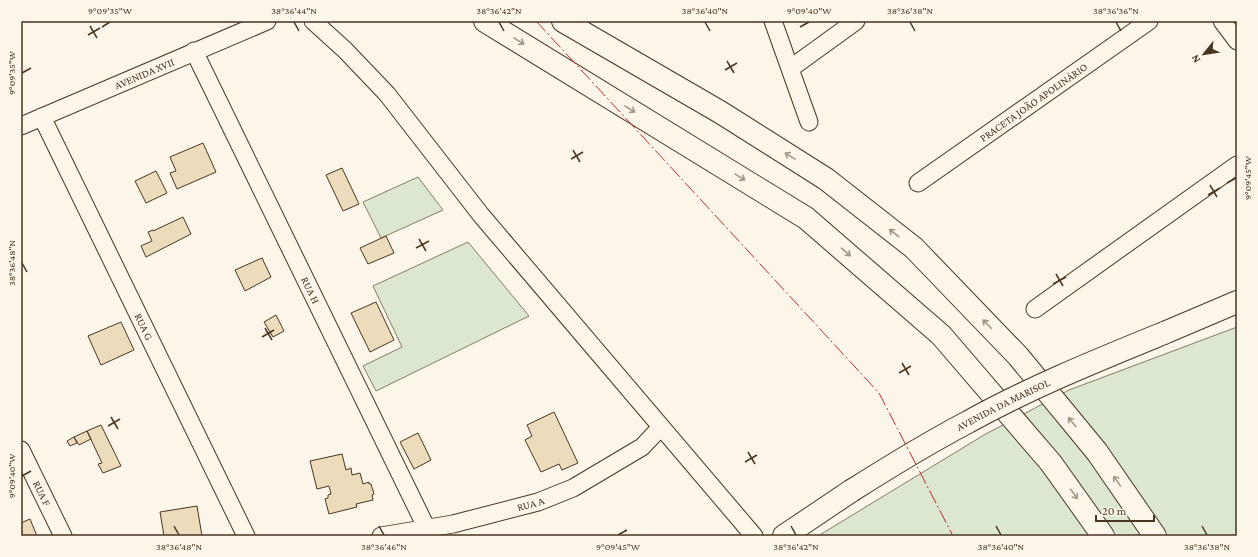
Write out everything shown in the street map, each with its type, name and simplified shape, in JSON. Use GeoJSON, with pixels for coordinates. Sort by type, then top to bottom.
{"type":"FeatureCollection","features":[{"type":"Feature","properties":{"kind":"main road"},"geometry":{"type":"LineString","coordinates":[[485,21],[806,218],[941,335],[1051,463],[1103,536]]}},
{"type":"Feature","properties":{"kind":"main road"},"geometry":{"type":"LineString","coordinates":[[563,21],[720,112],[826,179],[914,248],[1018,356],[1097,452],[1155,536]]}},
{"type":"Feature","properties":{"kind":"main road","name":"AVENIDA DA MARISOL"},"geometry":{"type":"LineString","coordinates":[[784,536],[851,491],[915,452],[1013,399],[1092,362],[1237,302]]}},
{"type":"Feature","properties":{"kind":"street","name":"AVENIDA XVII"},"geometry":{"type":"LineString","coordinates":[[21,126],[267,21]]}},
{"type":"Feature","properties":{"kind":"street"},"geometry":{"type":"LineString","coordinates":[[313,21],[345,50],[387,94],[481,215],[754,536]]}},
{"type":"Feature","properties":{"kind":"street"},"geometry":{"type":"LineString","coordinates":[[773,21],[809,122]]}},
{"type":"Feature","properties":{"kind":"street"},"geometry":{"type":"LineString","coordinates":[[790,68],[856,21]]}},
{"type":"Feature","properties":{"kind":"street","name":"PRACETA JOÃO APOLINÁRIO"},"geometry":{"type":"LineString","coordinates":[[918,183],[1149,21]]}},
{"type":"Feature","properties":{"kind":"street"},"geometry":{"type":"LineString","coordinates":[[1222,21],[1237,41]]}},
{"type":"Feature","properties":{"kind":"street","name":"RUA H"},"geometry":{"type":"LineString","coordinates":[[194,51],[427,529]]}},
{"type":"Feature","properties":{"kind":"street","name":"RUA G"},"geometry":{"type":"LineString","coordinates":[[42,117],[246,536]]}},
{"type":"Feature","properties":{"kind":"street"},"geometry":{"type":"LineString","coordinates":[[1035,309],[1237,165]]}},
{"type":"Feature","properties":{"kind":"street","name":"RUA A"},"geometry":{"type":"LineString","coordinates":[[381,536],[453,524],[527,506],[573,488],[642,447],[662,427]]}},
{"type":"Feature","properties":{"kind":"street","name":"RUA F"},"geometry":{"type":"LineString","coordinates":[[21,450],[63,536]]}},
{"type":"Feature","properties":{"kind":"green space"},"geometry":{"type":"Polygon","coordinates":[[[418,177],[443,210],[381,238],[363,202],[418,177]]]}},
{"type":"Feature","properties":{"kind":"green space"},"geometry":{"type":"Polygon","coordinates":[[[468,242],[529,316],[376,391],[363,366],[402,347],[373,286],[468,242]]]}},
{"type":"Feature","properties":{"kind":"green space"},"geometry":{"type":"Polygon","coordinates":[[[1237,327],[1237,536],[818,536],[984,435],[1069,390],[1237,327]]]}},
{"type":"Feature","properties":{"kind":"building"},"geometry":{"type":"Polygon","coordinates":[[[203,143],[216,172],[177,189],[170,173],[176,171],[170,157],[203,143]]]}},
{"type":"Feature","properties":{"kind":"building"},"geometry":{"type":"Polygon","coordinates":[[[342,168],[359,204],[343,211],[326,175],[342,168]]]}},
{"type":"Feature","properties":{"kind":"building"},"geometry":{"type":"Polygon","coordinates":[[[156,171],[167,193],[146,203],[135,181],[156,171]]]}},
{"type":"Feature","properties":{"kind":"building"},"geometry":{"type":"Polygon","coordinates":[[[183,217],[191,234],[146,257],[141,246],[152,241],[148,232],[183,217]]]}},
{"type":"Feature","properties":{"kind":"building"},"geometry":{"type":"Polygon","coordinates":[[[386,236],[394,253],[368,264],[360,248],[386,236]]]}},
{"type":"Feature","properties":{"kind":"building"},"geometry":{"type":"Polygon","coordinates":[[[262,258],[271,277],[245,291],[235,270],[262,258]]]}},
{"type":"Feature","properties":{"kind":"building"},"geometry":{"type":"Polygon","coordinates":[[[376,302],[394,340],[370,352],[351,313],[376,302]]]}},
{"type":"Feature","properties":{"kind":"building"},"geometry":{"type":"Polygon","coordinates":[[[276,315],[284,331],[273,337],[264,322],[276,315]]]}},
{"type":"Feature","properties":{"kind":"building"},"geometry":{"type":"Polygon","coordinates":[[[121,322],[134,350],[101,365],[88,336],[121,322]]]}},
{"type":"Feature","properties":{"kind":"building"},"geometry":{"type":"Polygon","coordinates":[[[554,412],[578,463],[562,470],[559,464],[541,472],[525,440],[532,436],[527,425],[554,412]]]}},
{"type":"Feature","properties":{"kind":"building"},"geometry":{"type":"Polygon","coordinates":[[[101,425],[121,466],[103,473],[98,464],[102,463],[87,431],[101,425]]]}},
{"type":"Feature","properties":{"kind":"building"},"geometry":{"type":"Polygon","coordinates":[[[87,431],[91,439],[79,445],[74,437],[87,431]]]}},
{"type":"Feature","properties":{"kind":"building"},"geometry":{"type":"Polygon","coordinates":[[[418,433],[431,460],[414,469],[400,442],[418,433]]]}},
{"type":"Feature","properties":{"kind":"building"},"geometry":{"type":"Polygon","coordinates":[[[74,437],[77,443],[70,446],[67,441],[74,437]]]}},
{"type":"Feature","properties":{"kind":"building"},"geometry":{"type":"Polygon","coordinates":[[[342,454],[346,470],[351,468],[352,475],[360,473],[363,484],[369,482],[369,484],[371,484],[374,494],[372,495],[373,500],[356,504],[357,507],[329,514],[325,499],[331,494],[329,486],[317,489],[310,461],[342,454]]]}},
{"type":"Feature","properties":{"kind":"building"},"geometry":{"type":"Polygon","coordinates":[[[197,506],[202,536],[164,536],[160,512],[197,506]]]}},
{"type":"Feature","properties":{"kind":"building"},"geometry":{"type":"Polygon","coordinates":[[[30,519],[37,536],[21,536],[21,523],[30,519]]]}},
{"type":"Feature","properties":{"kind":"power"},"geometry":{"type":"LineString","coordinates":[[536,21],[879,393],[953,536]]}}]}
